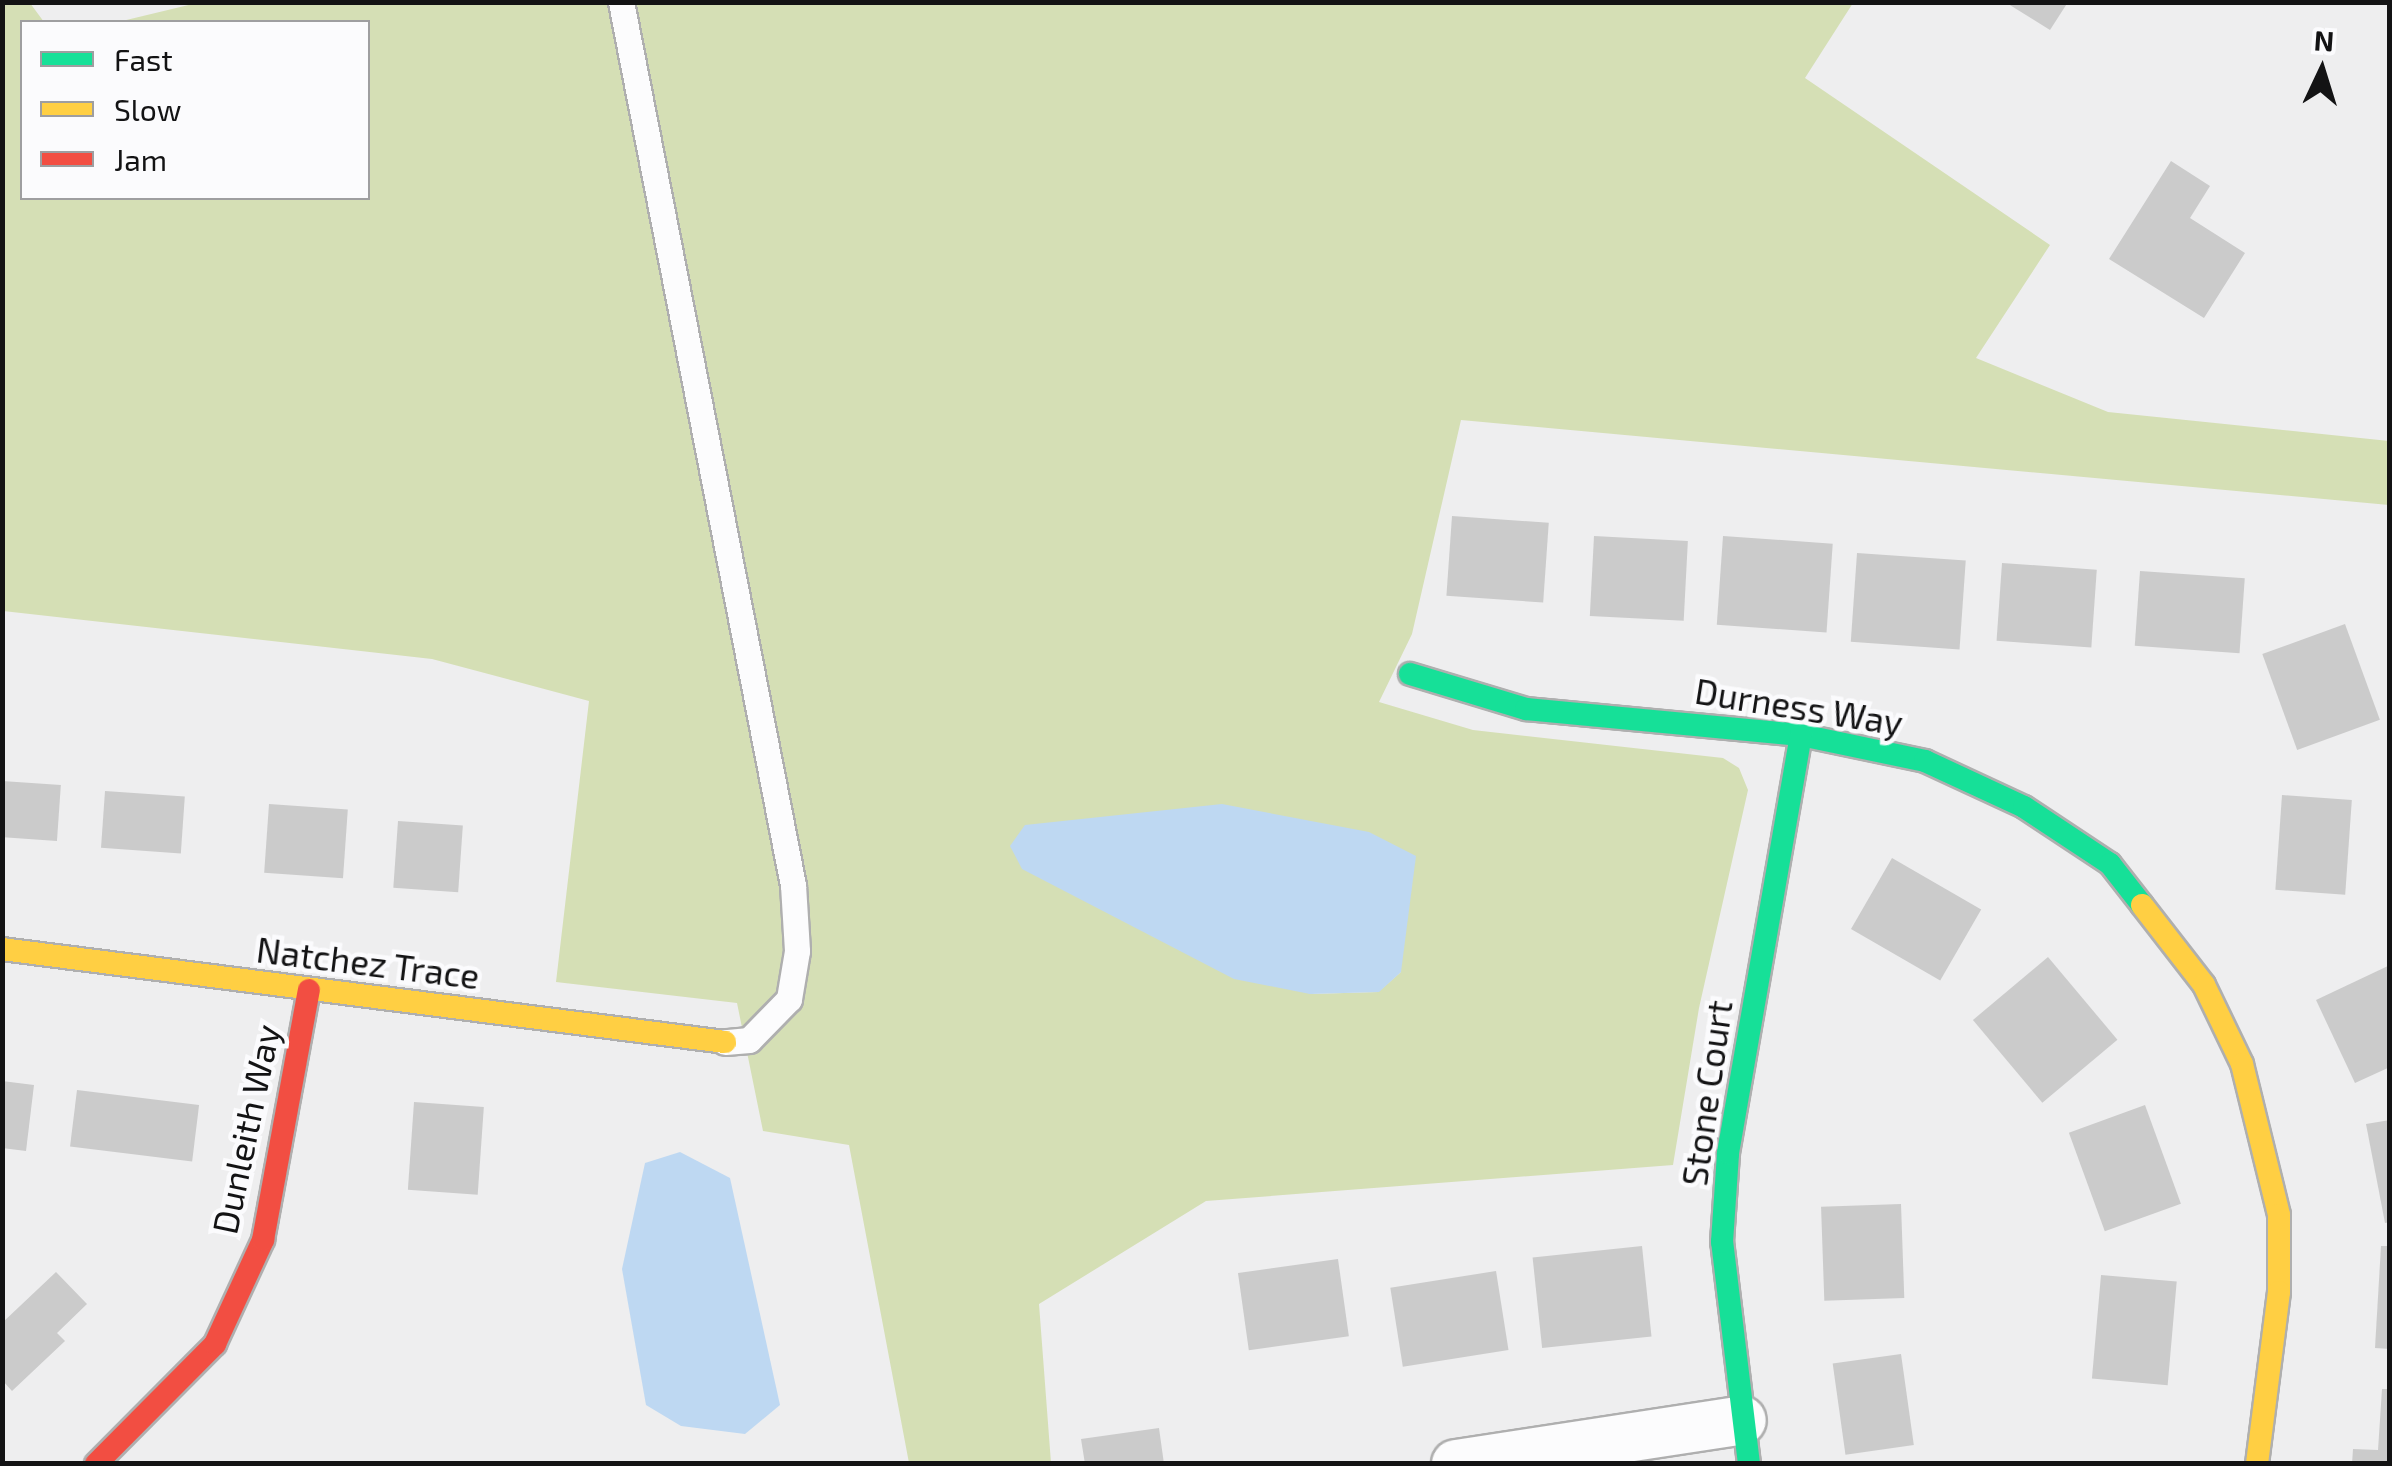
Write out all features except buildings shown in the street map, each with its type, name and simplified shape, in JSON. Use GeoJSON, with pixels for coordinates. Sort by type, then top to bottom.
{"type":"FeatureCollection","features":[{"type":"Feature","properties":{"kind":"street","name":"Durness Way"},"geometry":{"type":"LineString","coordinates":[[1410,674],[1526,709],[1801,735],[1925,761],[2024,807],[2110,864],[2204,985],[2242,1064],[2279,1215],[2279,1292],[2257,1464]]}},
{"type":"Feature","properties":{"kind":"street","name":"Stone Court"},"geometry":{"type":"LineString","coordinates":[[1746,1442],[1722,1242],[1728,1153],[1801,735]]}},
{"type":"Feature","properties":{"kind":"street","name":"Natchez Trace"},"geometry":{"type":"LineString","coordinates":[[2,949],[725,1042]]}},
{"type":"Feature","properties":{"kind":"street","name":"Dunleith Way"},"geometry":{"type":"LineString","coordinates":[[96,1464],[214,1344],[262,1240],[309,990]]}},
{"type":"Feature","properties":{"kind":"street"},"geometry":{"type":"LineString","coordinates":[[1456,1464],[1746,1442]]}},
{"type":"Feature","properties":{"kind":"lane"},"geometry":{"type":"LineString","coordinates":[[621,2],[793,886],[797,951],[789,999],[749,1040],[725,1042]]}},
{"type":"Feature","properties":{"kind":"green space"},"geometry":{"type":"Polygon","coordinates":[[[201,2],[1853,3],[1805,78],[2050,245],[1976,358],[2108,412],[2389,441],[2389,505],[1461,420],[1412,634],[1379,702],[1473,730],[1723,758],[1739,768],[1748,790],[1699,1008],[1673,1165],[1206,1201],[1039,1304],[1051,1463],[909,1463],[849,1145],[763,1131],[737,1003],[556,982],[589,701],[432,659],[3,611],[3,3],[30,3],[43,20],[20,20],[20,200],[370,200],[370,20],[126,20],[201,2]],[[1401,972],[1310,994],[1378,992],[1401,972]]]}},
{"type":"Feature","properties":{"kind":"water"},"geometry":{"type":"Polygon","coordinates":[[[1222,804],[1369,832],[1416,856],[1401,972],[1379,992],[1310,994],[1234,979],[1022,869],[1010,846],[1025,825],[1222,804]]]}},
{"type":"Feature","properties":{"kind":"water"},"geometry":{"type":"Polygon","coordinates":[[[680,1152],[730,1178],[780,1405],[745,1434],[681,1426],[646,1405],[622,1269],[645,1163],[680,1152]]]}},
{"type":"Feature","properties":{"kind":"traffic: fast"},"geometry":{"type":"LineString","coordinates":[[1410,674],[1526,709],[1801,735],[1925,761],[2024,807],[2110,864],[2142,905]]}},
{"type":"Feature","properties":{"kind":"traffic: fast"},"geometry":{"type":"LineString","coordinates":[[1749,1464],[1722,1242],[1728,1153],[1801,735]]}},
{"type":"Feature","properties":{"kind":"traffic: slow"},"geometry":{"type":"LineString","coordinates":[[2142,905],[2204,985],[2242,1064],[2279,1215],[2279,1292],[2257,1464]]}},
{"type":"Feature","properties":{"kind":"traffic: slow"},"geometry":{"type":"LineString","coordinates":[[2,949],[725,1042]]}},
{"type":"Feature","properties":{"kind":"traffic: jam"},"geometry":{"type":"LineString","coordinates":[[96,1464],[215,1344],[263,1240],[309,990]]}}]}
